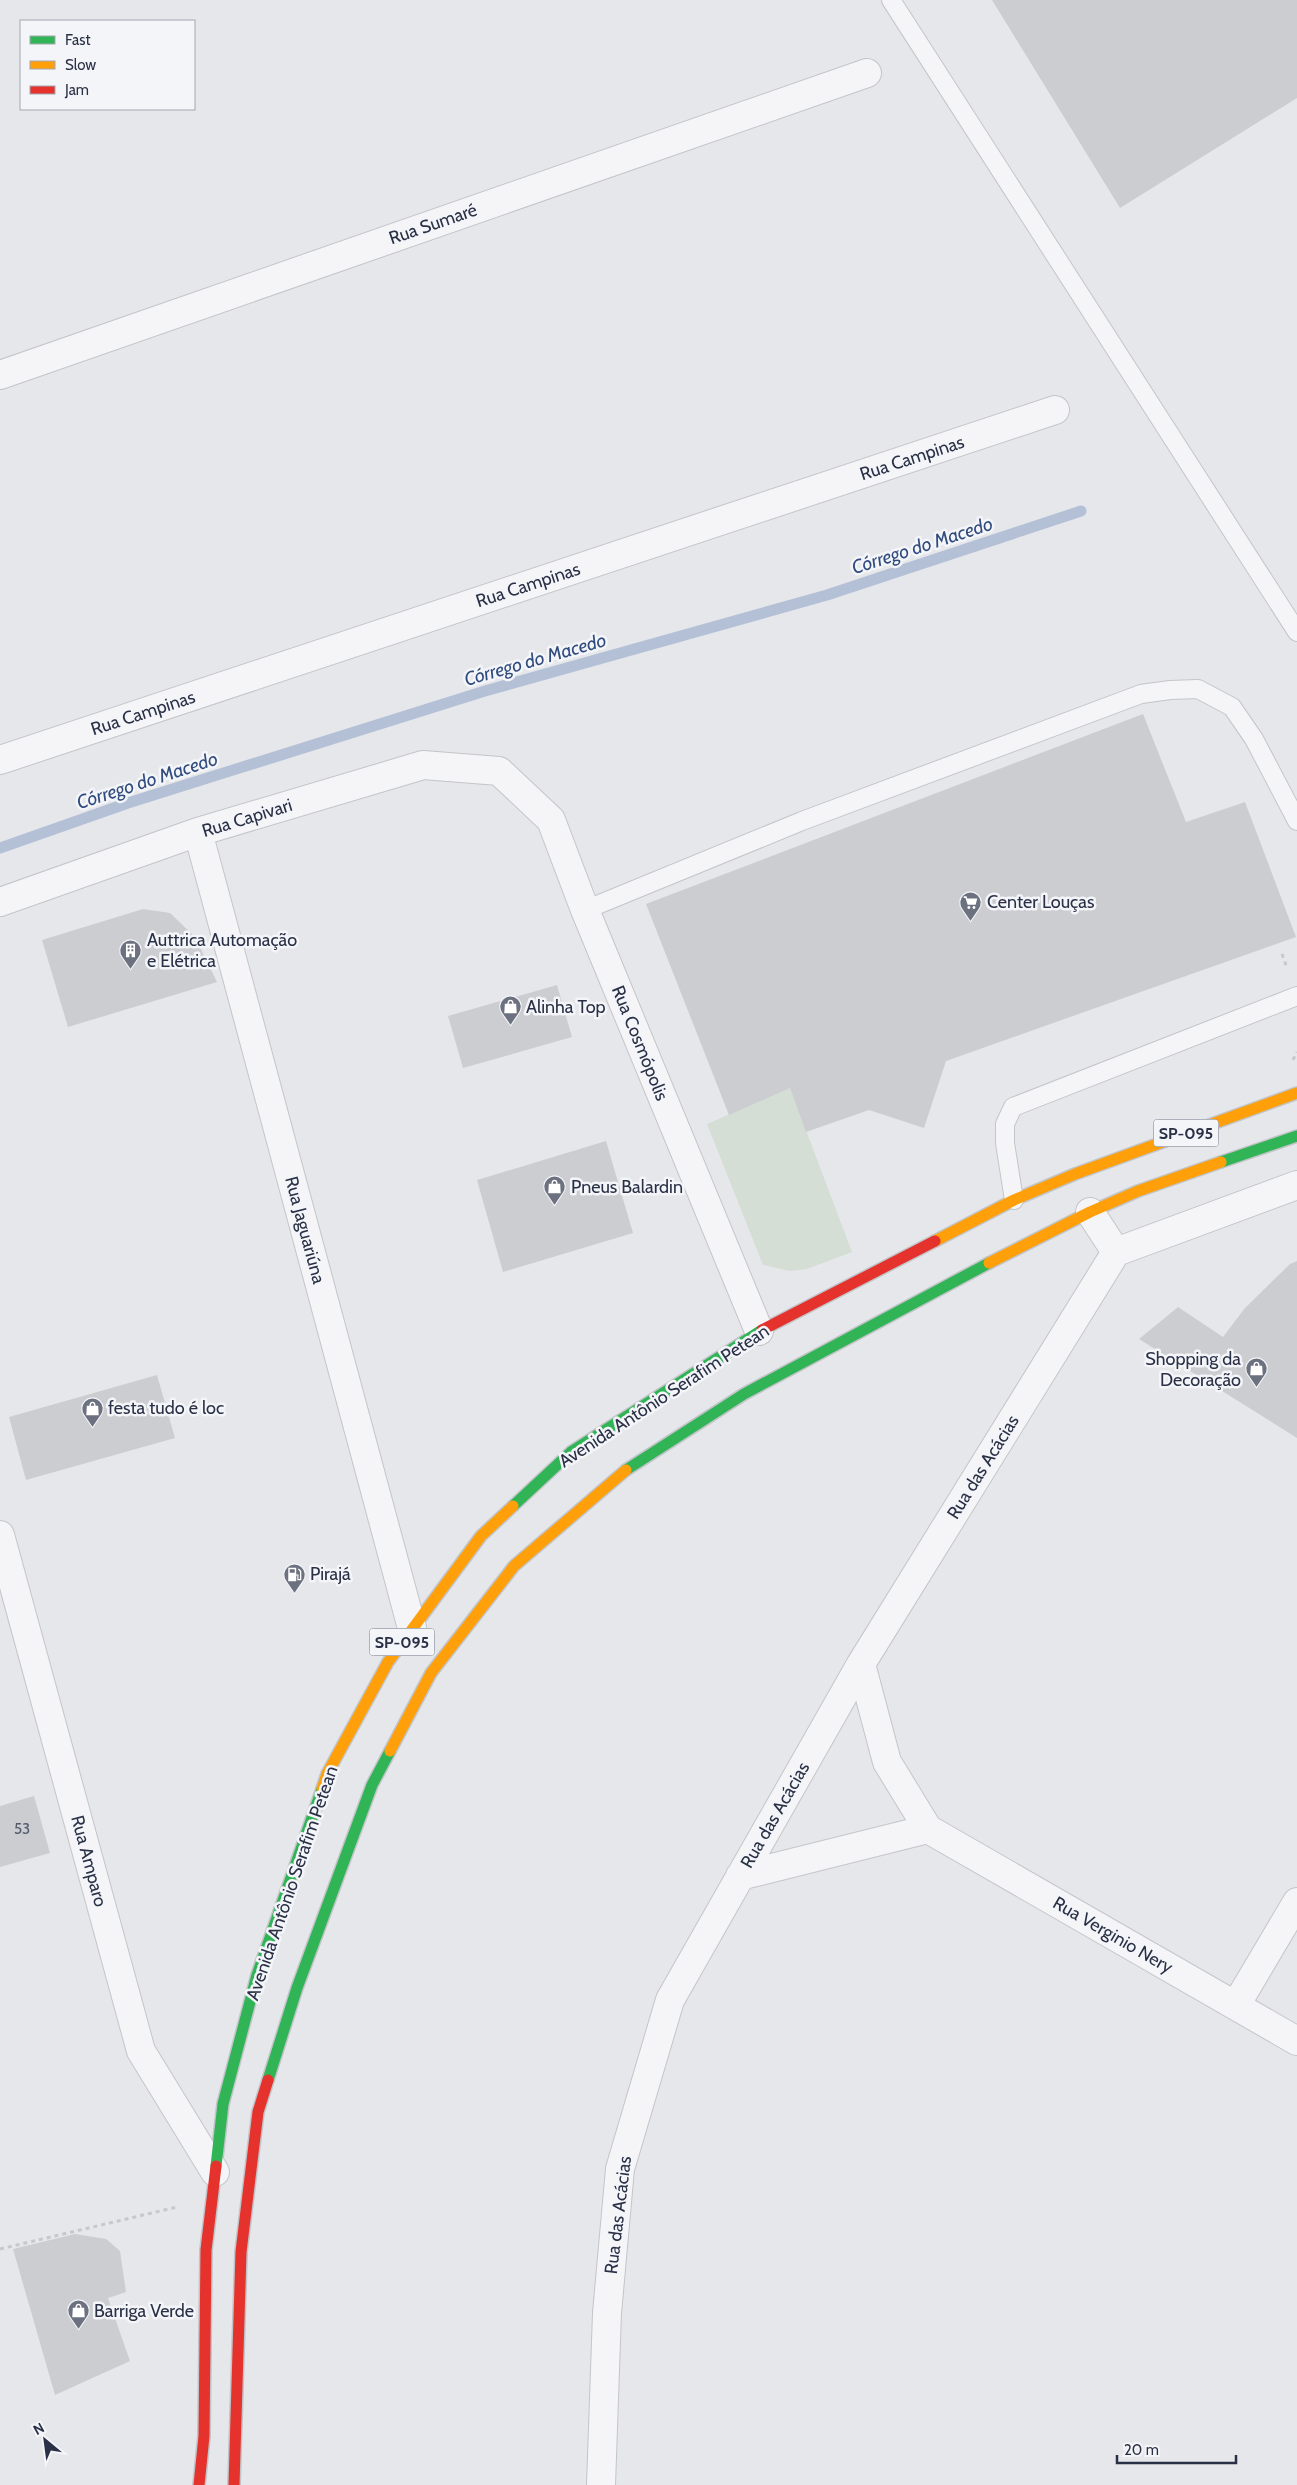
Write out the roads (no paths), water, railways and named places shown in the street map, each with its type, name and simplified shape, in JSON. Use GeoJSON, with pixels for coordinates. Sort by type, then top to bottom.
{"type":"FeatureCollection","features":[{"type":"Feature","properties":{"kind":"main road","name":"Avenida Antônio Serafim Petean"},"geometry":{"type":"LineString","coordinates":[[199,2485],[204,2436],[206,2250],[223,2104],[257,1975],[327,1774],[388,1662],[481,1536],[571,1452],[759,1331],[1014,1200],[1084,1171],[1297,1093]]}},
{"type":"Feature","properties":{"kind":"main road","name":"SP-095"},"geometry":{"type":"LineString","coordinates":[[234,2485],[241,2252],[258,2112],[298,1988],[372,1785],[431,1673],[514,1566],[616,1477],[744,1394],[1028,1242],[1090,1212],[1138,1191],[1297,1136]]}},
{"type":"Feature","properties":{"kind":"street","name":"Rua Sumaré"},"geometry":{"type":"LineString","coordinates":[[0,375],[867,73]]}},
{"type":"Feature","properties":{"kind":"street","name":"Rua Campinas"},"geometry":{"type":"LineString","coordinates":[[0,760],[1055,410]]}},
{"type":"Feature","properties":{"kind":"street","name":"Rua Capivari"},"geometry":{"type":"LineString","coordinates":[[0,902],[198,832],[423,765],[499,771]]}},
{"type":"Feature","properties":{"kind":"street","name":"Rua Cosmópolis"},"geometry":{"type":"LineString","coordinates":[[499,771],[551,820],[585,910],[759,1331]]}},
{"type":"Feature","properties":{"kind":"street","name":"Rua Jaguariúna"},"geometry":{"type":"LineString","coordinates":[[198,832],[412,1628]]}},
{"type":"Feature","properties":{"kind":"street"},"geometry":{"type":"LineString","coordinates":[[1090,1212],[1116,1252],[1297,1185]]}},
{"type":"Feature","properties":{"kind":"street","name":"Rua das Acácias"},"geometry":{"type":"LineString","coordinates":[[601,2485],[607,2313],[620,2169],[670,2000],[861,1664],[1116,1252]]}},
{"type":"Feature","properties":{"kind":"street","name":"Rua Amparo"},"geometry":{"type":"LineString","coordinates":[[0,1535],[141,2051],[215,2172]]}},
{"type":"Feature","properties":{"kind":"street","name":"Rua Verginio Nery"},"geometry":{"type":"LineString","coordinates":[[861,1664],[887,1762],[928,1829],[1297,2041]]}},
{"type":"Feature","properties":{"kind":"street"},"geometry":{"type":"LineString","coordinates":[[740,1876],[928,1829]]}},
{"type":"Feature","properties":{"kind":"street"},"geometry":{"type":"LineString","coordinates":[[1236,2005],[1297,1902]]}},
{"type":"Feature","properties":{"kind":"lane"},"geometry":{"type":"LineString","coordinates":[[891,0],[1297,632]]}},
{"type":"Feature","properties":{"kind":"lane"},"geometry":{"type":"LineString","coordinates":[[585,910],[802,821],[1141,694],[1170,690],[1198,689],[1232,707],[1254,739],[1297,821]]}},
{"type":"Feature","properties":{"kind":"lane"},"geometry":{"type":"LineString","coordinates":[[1014,1200],[1005,1143],[1006,1124],[1013,1107],[1297,996]]}},
{"type":"Feature","properties":{"kind":"waterway","name":"Córrego do Macedo"},"geometry":{"type":"LineString","coordinates":[[0,848],[128,803],[485,691],[827,595],[1081,511]]}},
{"type":"Feature","properties":{"kind":"place","name":"Center Louças"},"geometry":{"type":"Point","coordinates":[971,921]}},
{"type":"Feature","properties":{"kind":"place","name":"Auttrica Automação e Elétrica"},"geometry":{"type":"Point","coordinates":[131,969]}},
{"type":"Feature","properties":{"kind":"place","name":"Alinha Top"},"geometry":{"type":"Point","coordinates":[510,1026]}},
{"type":"Feature","properties":{"kind":"place","name":"Pneus Balardin"},"geometry":{"type":"Point","coordinates":[555,1206]}},
{"type":"Feature","properties":{"kind":"place","name":"Shopping da Decoração"},"geometry":{"type":"Point","coordinates":[1257,1388]}},
{"type":"Feature","properties":{"kind":"place","name":"festa tudo é loc"},"geometry":{"type":"Point","coordinates":[92,1427]}},
{"type":"Feature","properties":{"kind":"place","name":"Pirajá"},"geometry":{"type":"Point","coordinates":[294,1593]}},
{"type":"Feature","properties":{"kind":"place","name":"Barriga Verde"},"geometry":{"type":"Point","coordinates":[78,2330]}}]}
